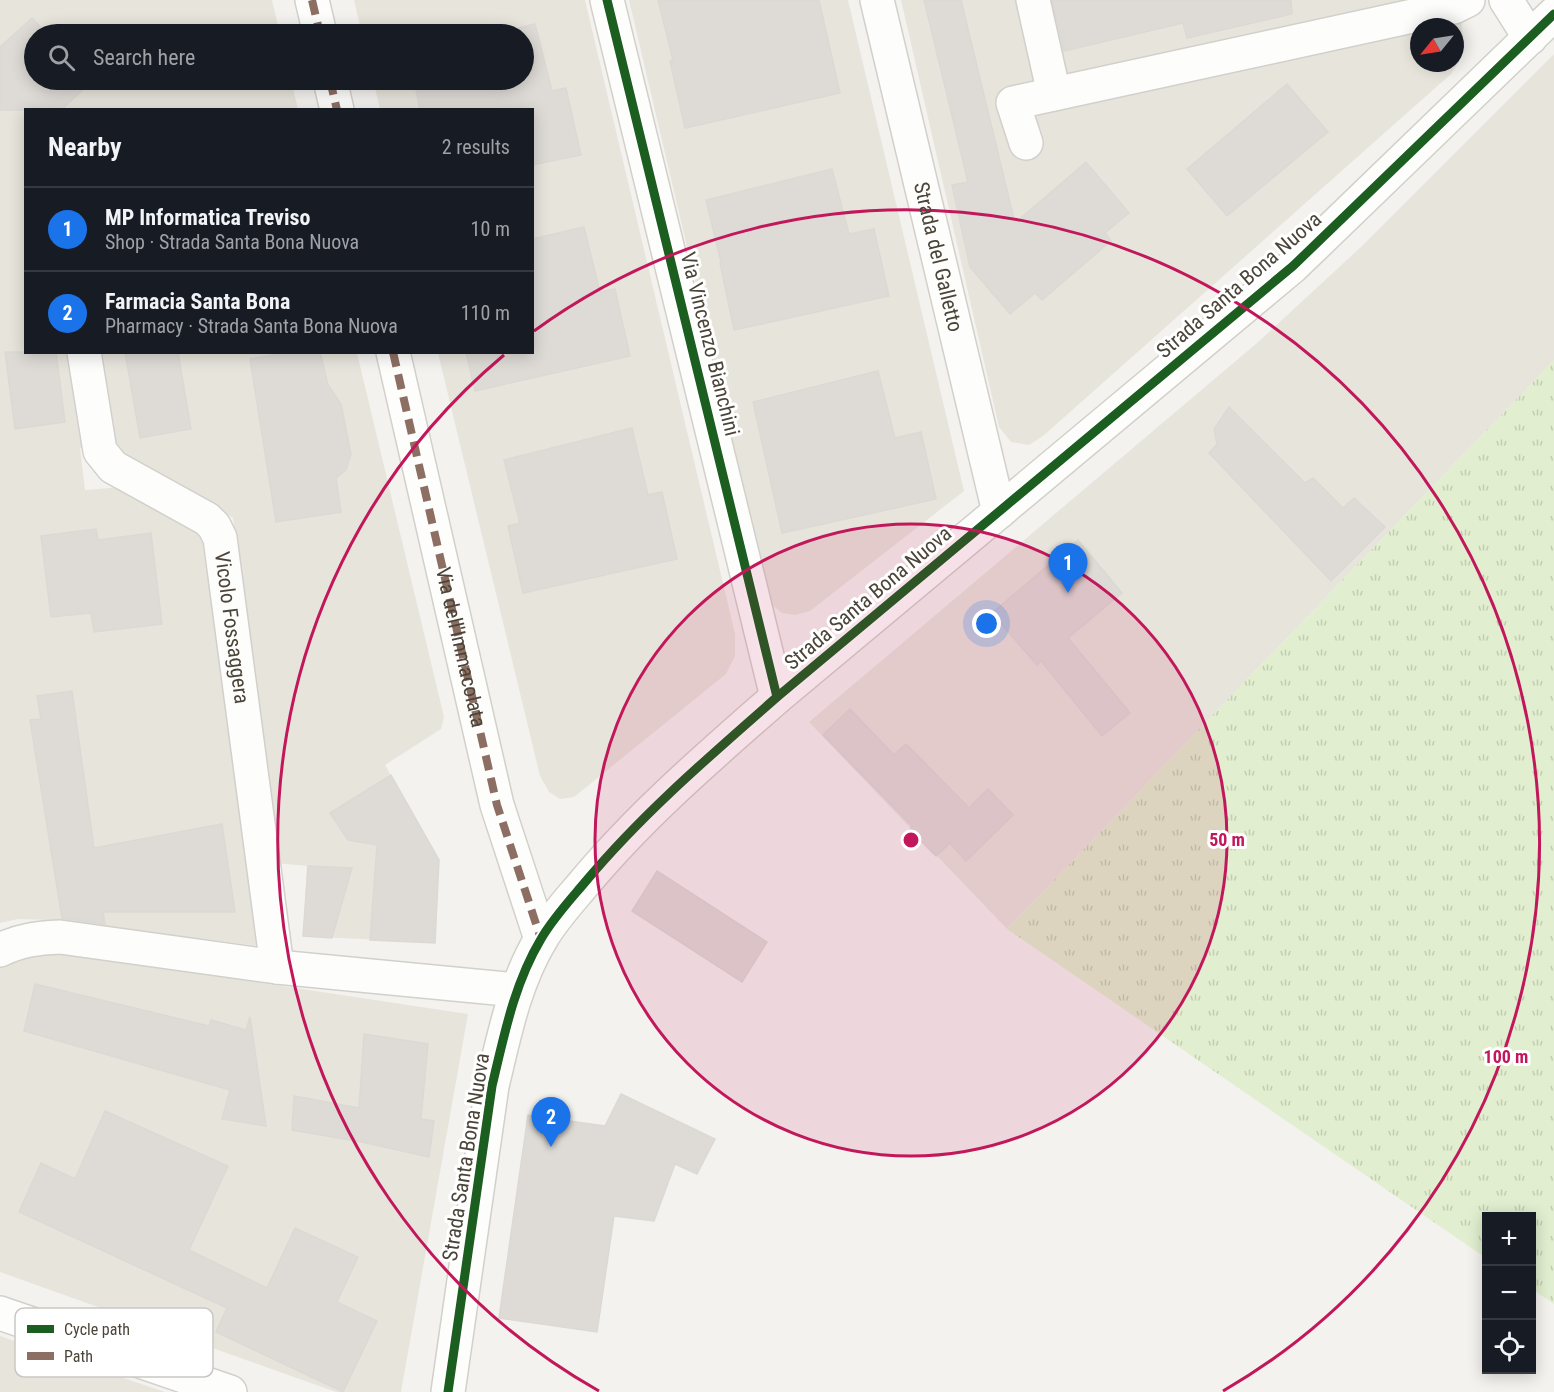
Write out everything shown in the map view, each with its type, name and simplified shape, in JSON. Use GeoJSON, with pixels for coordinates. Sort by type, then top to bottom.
{"type":"FeatureCollection","features":[{"type":"Feature","properties":{"kind":"street"},"geometry":{"type":"LineString","coordinates":[[312,0],[318,24]]}},
{"type":"Feature","properties":{"kind":"street","name":"Via Vincenzo Bianchini"},"geometry":{"type":"LineString","coordinates":[[607,0],[777,697]]}},
{"type":"Feature","properties":{"kind":"street"},"geometry":{"type":"LineString","coordinates":[[1033,0],[1054,94]]}},
{"type":"Feature","properties":{"kind":"street"},"geometry":{"type":"LineString","coordinates":[[1026,143],[1013,103],[1454,7],[1468,0]]}},
{"type":"Feature","properties":{"kind":"street"},"geometry":{"type":"LineString","coordinates":[[1506,0],[1530,38]]}},
{"type":"Feature","properties":{"kind":"street","name":"Strada del Galletto"},"geometry":{"type":"LineString","coordinates":[[880,1],[999,512]]}},
{"type":"Feature","properties":{"kind":"street","name":"Strada Santa Bona Nuova"},"geometry":{"type":"LineString","coordinates":[[451,1391],[492,1086],[503,1036],[517,990],[541,939],[574,895],[626,837],[706,759],[777,697],[1293,266],[1554,15]]}},
{"type":"Feature","properties":{"kind":"street"},"geometry":{"type":"LineString","coordinates":[[332,90],[337,108]]}},
{"type":"Feature","properties":{"kind":"street","name":"Vicolo Fossaggera"},"geometry":{"type":"LineString","coordinates":[[84,354],[100,451],[106,461],[207,519],[220,538],[277,967]]}},
{"type":"Feature","properties":{"kind":"street","name":"Via dell'Immacolata"},"geometry":{"type":"LineString","coordinates":[[393,354],[497,805],[541,939]]}},
{"type":"Feature","properties":{"kind":"street"},"geometry":{"type":"LineString","coordinates":[[0,950],[11,944],[33,938],[60,937],[277,967],[517,990]]}},
{"type":"Feature","properties":{"kind":"street"},"geometry":{"type":"LineString","coordinates":[[0,1313],[15,1318]]}},
{"type":"Feature","properties":{"kind":"street"},"geometry":{"type":"LineString","coordinates":[[186,1377],[230,1392]]}},
{"type":"Feature","properties":{"kind":"shaded area"},"geometry":{"type":"Polygon","coordinates":[[[0,0],[272,0],[278,24],[24,24],[24,90],[293,90],[298,108],[24,108],[24,354],[71,354],[85,448],[80,448],[85,490],[122,487],[193,529],[202,540],[260,946],[52,920],[18,919],[0,923],[0,0]]]}},
{"type":"Feature","properties":{"kind":"shaded area"},"geometry":{"type":"Polygon","coordinates":[[[354,0],[585,0],[735,634],[735,656],[726,674],[574,797],[560,799],[549,792],[540,776],[438,354],[534,354],[534,108],[380,108],[375,90],[534,90],[534,24],[360,24],[354,0]]]}},
{"type":"Feature","properties":{"kind":"shaded area"},"geometry":{"type":"Polygon","coordinates":[[[629,0],[848,0],[964,491],[810,611],[795,615],[782,613],[771,604],[629,0]]]}},
{"type":"Feature","properties":{"kind":"shaded area"},"geometry":{"type":"Polygon","coordinates":[[[901,0],[1457,0],[1461,18],[1410,18],[1410,72],[1452,72],[1451,74],[1043,436],[1029,445],[1011,442],[999,427],[901,0]]]}},
{"type":"Feature","properties":{"kind":"shaded area"},"geometry":{"type":"Polygon","coordinates":[[[1554,54],[1554,360],[1007,929],[809,722],[1257,343],[1362,246],[1554,54]]]}},
{"type":"Feature","properties":{"kind":"shaded area"},"geometry":{"type":"Polygon","coordinates":[[[99,354],[357,354],[444,717],[441,729],[385,765],[439,860],[435,943],[303,936],[307,866],[276,863],[233,518],[124,454],[117,445],[99,354]]]}},
{"type":"Feature","properties":{"kind":"shaded area"},"geometry":{"type":"Polygon","coordinates":[[[50,951],[468,1014],[401,1392],[336,1392],[213,1348],[213,1308],[101,1308],[0,1272],[0,962],[50,951]]]}},
{"type":"Feature","properties":{"kind":"shaded area"},"geometry":{"type":"Polygon","coordinates":[[[0,1336],[15,1341],[15,1377],[121,1377],[165,1392],[0,1392],[0,1336]]]}},
{"type":"Feature","properties":{"kind":"green space"},"geometry":{"type":"Polygon","coordinates":[[[1554,360],[1554,1304],[1536,1292],[1536,1212],[1482,1212],[1482,1255],[1007,929],[1554,360]]]}},
{"type":"Feature","properties":{"kind":"building"},"geometry":{"type":"Polygon","coordinates":[[[658,0],[819,0],[840,93],[685,128],[670,61],[673,60],[658,0]]]}},
{"type":"Feature","properties":{"kind":"building"},"geometry":{"type":"Polygon","coordinates":[[[924,0],[961,0],[1015,223],[1086,162],[1129,213],[1105,233],[1111,241],[1042,300],[1035,293],[1010,314],[970,267],[952,185],[968,182],[924,0]]]}},
{"type":"Feature","properties":{"kind":"building"},"geometry":{"type":"Polygon","coordinates":[[[1052,0],[1291,0],[1292,14],[1187,38],[1183,23],[1064,51],[1052,0]]]}},
{"type":"Feature","properties":{"kind":"building"},"geometry":{"type":"Polygon","coordinates":[[[32,18],[38,24],[25,24],[32,18]]]}},
{"type":"Feature","properties":{"kind":"building"},"geometry":{"type":"Polygon","coordinates":[[[534,24],[552,91],[566,88],[581,155],[534,165],[534,108],[420,108],[416,90],[534,90],[534,24]]]}},
{"type":"Feature","properties":{"kind":"building"},"geometry":{"type":"Polygon","coordinates":[[[24,25],[24,90],[82,90],[63,108],[0,110],[0,47],[24,25]]]}},
{"type":"Feature","properties":{"kind":"building"},"geometry":{"type":"Polygon","coordinates":[[[1287,84],[1328,132],[1227,216],[1187,169],[1287,84]]]}},
{"type":"Feature","properties":{"kind":"building"},"geometry":{"type":"Polygon","coordinates":[[[832,169],[849,234],[874,229],[889,296],[734,330],[706,200],[832,169]]]}},
{"type":"Feature","properties":{"kind":"building"},"geometry":{"type":"Polygon","coordinates":[[[584,227],[600,292],[615,289],[630,356],[475,391],[466,354],[534,354],[534,239],[584,227]]]}},
{"type":"Feature","properties":{"kind":"building"},"geometry":{"type":"Polygon","coordinates":[[[5,352],[56,354],[65,422],[15,429],[5,352]]]}},
{"type":"Feature","properties":{"kind":"building"},"geometry":{"type":"Polygon","coordinates":[[[125,354],[178,354],[191,429],[140,438],[125,354]]]}},
{"type":"Feature","properties":{"kind":"building"},"geometry":{"type":"Polygon","coordinates":[[[280,354],[320,354],[328,385],[341,404],[351,454],[346,470],[336,478],[341,512],[276,522],[250,359],[280,354]]]}},
{"type":"Feature","properties":{"kind":"building"},"geometry":{"type":"Polygon","coordinates":[[[878,371],[895,438],[921,432],[936,499],[782,533],[753,402],[878,371]]]}},
{"type":"Feature","properties":{"kind":"building"},"geometry":{"type":"Polygon","coordinates":[[[1229,407],[1305,483],[1313,478],[1343,508],[1354,498],[1385,527],[1331,581],[1209,453],[1217,444],[1214,429],[1229,407]]]}},
{"type":"Feature","properties":{"kind":"building"},"geometry":{"type":"Polygon","coordinates":[[[632,428],[648,495],[662,492],[677,559],[523,593],[508,526],[520,523],[504,460],[632,428]]]}},
{"type":"Feature","properties":{"kind":"building"},"geometry":{"type":"Polygon","coordinates":[[[96,529],[98,540],[151,533],[162,624],[94,632],[91,613],[51,617],[41,536],[96,529]]]}},
{"type":"Feature","properties":{"kind":"building"},"geometry":{"type":"Polygon","coordinates":[[[1078,540],[1122,593],[1068,638],[1130,713],[1102,736],[1041,661],[1037,665],[992,613],[1078,540]]]}},
{"type":"Feature","properties":{"kind":"building"},"geometry":{"type":"Polygon","coordinates":[[[72,691],[94,848],[222,824],[235,912],[103,912],[105,924],[62,918],[30,720],[41,719],[37,696],[72,691]]]}},
{"type":"Feature","properties":{"kind":"building"},"geometry":{"type":"Polygon","coordinates":[[[850,709],[894,755],[906,744],[969,808],[988,789],[1013,815],[966,861],[950,843],[936,856],[910,830],[912,826],[823,735],[850,709]]]}},
{"type":"Feature","properties":{"kind":"building"},"geometry":{"type":"Polygon","coordinates":[[[391,775],[439,860],[435,943],[370,940],[377,845],[348,840],[330,813],[391,775]]]}},
{"type":"Feature","properties":{"kind":"building"},"geometry":{"type":"Polygon","coordinates":[[[308,866],[352,868],[332,938],[303,936],[308,866]]]}},
{"type":"Feature","properties":{"kind":"building"},"geometry":{"type":"Polygon","coordinates":[[[657,871],[767,942],[742,982],[632,911],[657,871]]]}},
{"type":"Feature","properties":{"kind":"building"},"geometry":{"type":"Polygon","coordinates":[[[35,984],[209,1026],[211,1020],[246,1030],[250,1017],[266,1126],[222,1119],[230,1090],[24,1031],[35,984]]]}},
{"type":"Feature","properties":{"kind":"building"},"geometry":{"type":"Polygon","coordinates":[[[364,1034],[428,1044],[421,1119],[434,1121],[429,1157],[292,1130],[294,1096],[359,1108],[364,1034]]]}},
{"type":"Feature","properties":{"kind":"building"},"geometry":{"type":"Polygon","coordinates":[[[621,1094],[715,1139],[697,1174],[675,1164],[654,1221],[614,1216],[597,1332],[499,1318],[528,1115],[605,1126],[621,1094]]]}},
{"type":"Feature","properties":{"kind":"building"},"geometry":{"type":"Polygon","coordinates":[[[105,1111],[228,1166],[189,1250],[267,1288],[295,1228],[358,1257],[337,1302],[377,1321],[343,1392],[216,1332],[227,1308],[19,1212],[41,1163],[75,1179],[105,1111]]]}},
{"type":"Feature","properties":{"kind":"marked path"},"geometry":{"type":"LineString","coordinates":[[312,0],[318,24]]}},
{"type":"Feature","properties":{"kind":"marked path"},"geometry":{"type":"LineString","coordinates":[[332,90],[337,108]]}},
{"type":"Feature","properties":{"kind":"marked path"},"geometry":{"type":"LineString","coordinates":[[393,354],[497,805],[541,939]]}},
{"type":"Feature","properties":{"kind":"cycle path"},"geometry":{"type":"LineString","coordinates":[[607,0],[777,697]]}},
{"type":"Feature","properties":{"kind":"cycle path"},"geometry":{"type":"LineString","coordinates":[[448,1392],[496,1067],[524,974],[541,939],[562,909],[654,808],[703,763],[777,697],[1293,266],[1554,14]]}},
{"type":"Feature","properties":{"kind":"place","name":"MP Informatica Treviso"},"geometry":{"type":"Point","coordinates":[1068,593]}},
{"type":"Feature","properties":{"kind":"place","name":"Farmacia Santa Bona"},"geometry":{"type":"Point","coordinates":[551,1147]}}]}
